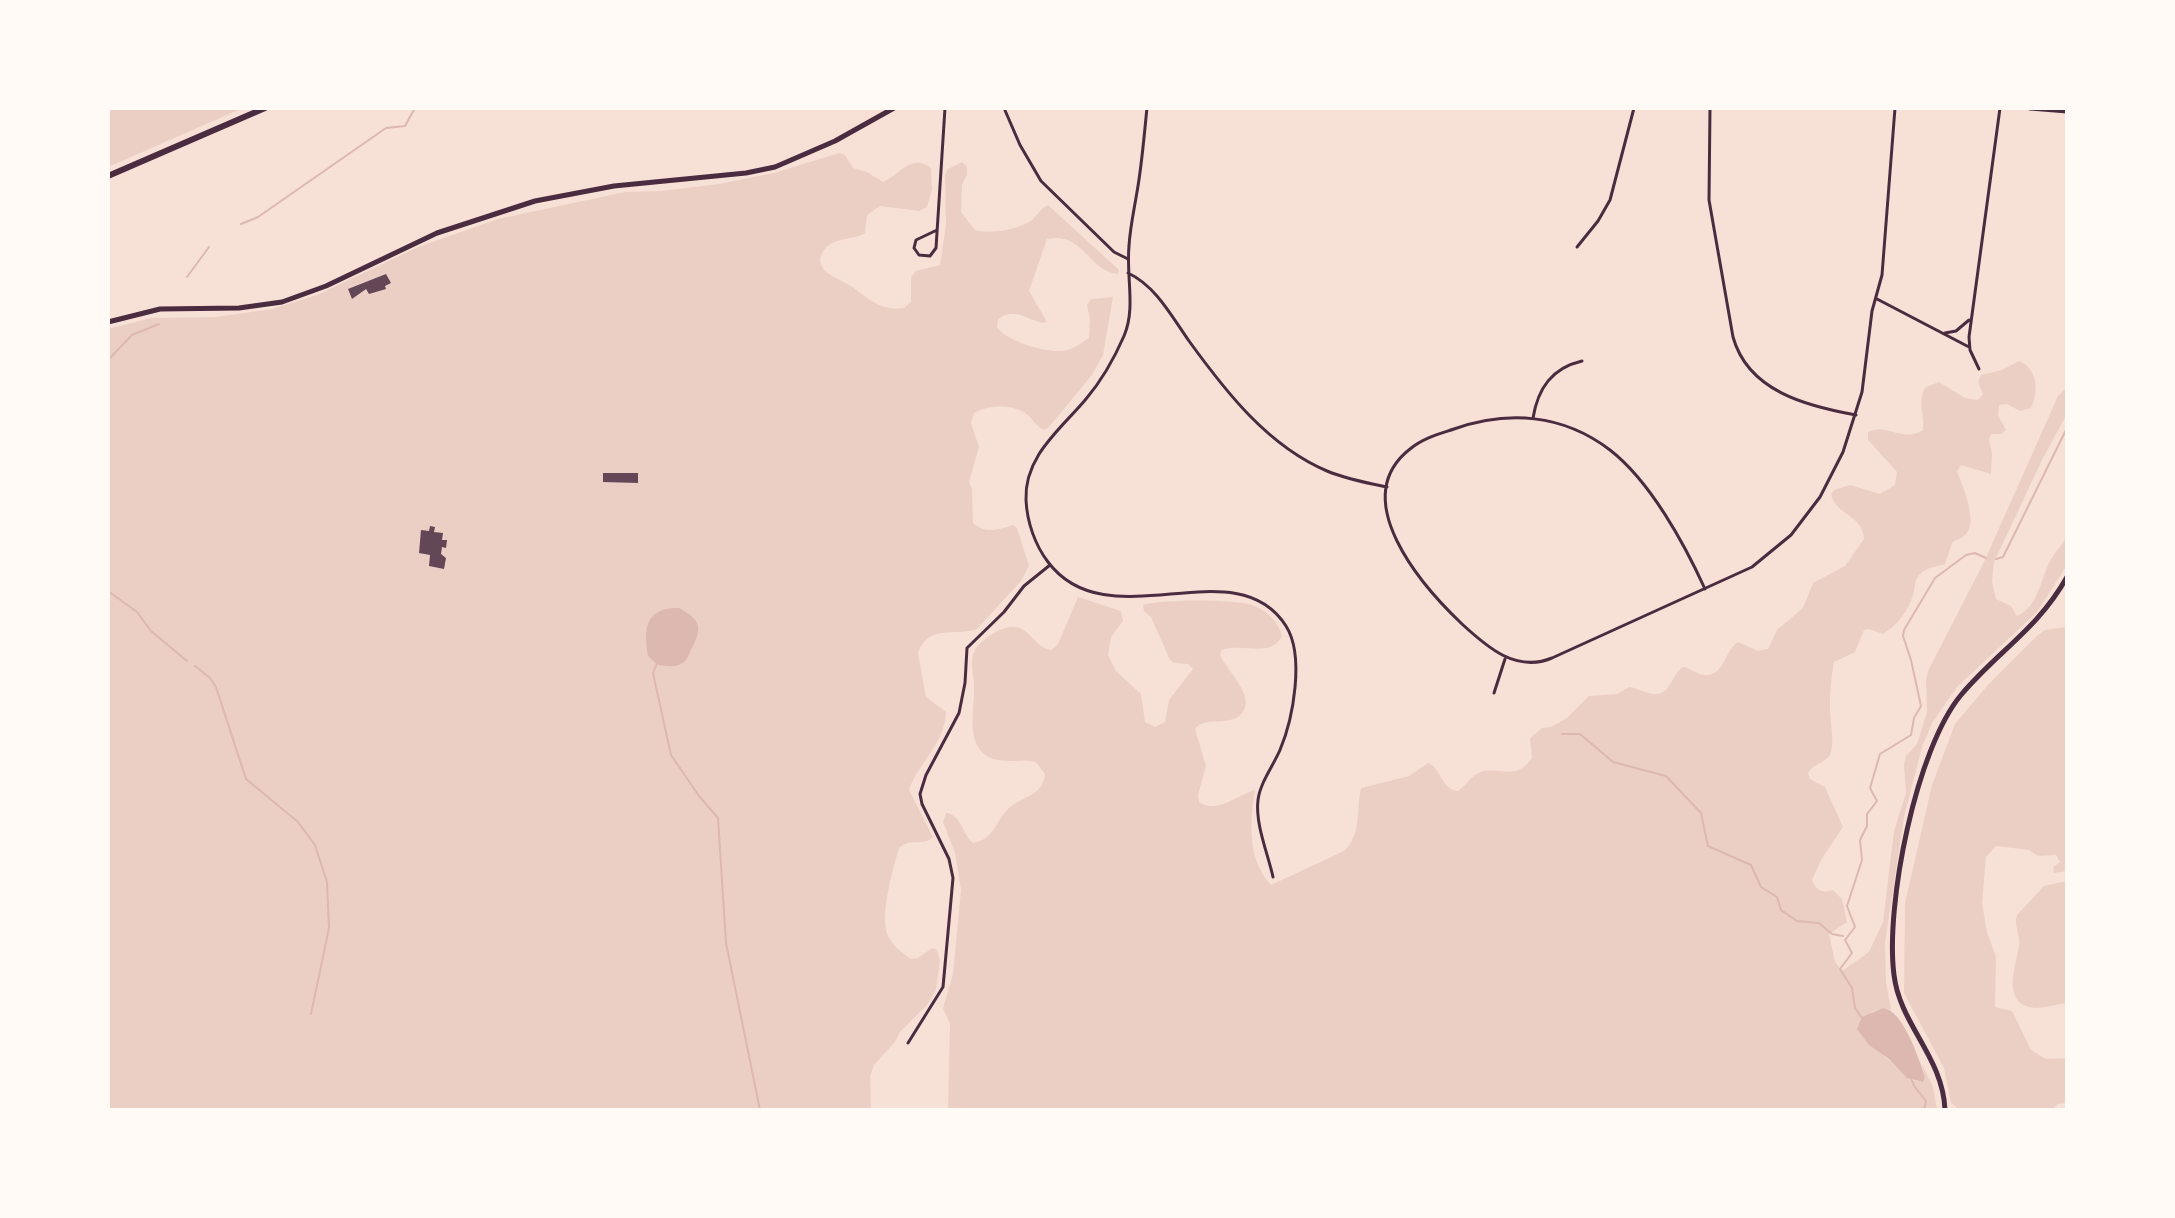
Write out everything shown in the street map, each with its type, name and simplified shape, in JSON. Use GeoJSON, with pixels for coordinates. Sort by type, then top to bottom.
{"type":"FeatureCollection","features":[{"type":"Feature","properties":{"kind":"highway"},"geometry":{"type":"LineString","coordinates":[[108,176],[265,108]]}},
{"type":"Feature","properties":{"kind":"main road"},"geometry":{"type":"LineString","coordinates":[[108,322],[162,309],[239,308],[282,302],[337,281],[437,233],[535,201],[642,182],[746,173],[792,161],[894,108]]}},
{"type":"Feature","properties":{"kind":"main road"},"geometry":{"type":"LineString","coordinates":[[2030,108],[2067,111]]}},
{"type":"Feature","properties":{"kind":"main road"},"geometry":{"type":"LineString","coordinates":[[1945,1110],[1939,1073],[1902,1004],[1893,970],[1898,889],[1916,795],[1930,747],[1951,708],[1976,679],[2037,622],[2066,581]]}},
{"type":"Feature","properties":{"kind":"street"},"geometry":{"type":"LineString","coordinates":[[937,230],[920,236],[915,244],[919,255],[926,257],[933,254],[936,248],[945,108]]}},
{"type":"Feature","properties":{"kind":"street"},"geometry":{"type":"LineString","coordinates":[[1004,108],[1027,160],[1041,181],[1114,252],[1128,259]]}},
{"type":"Feature","properties":{"kind":"street"},"geometry":{"type":"LineString","coordinates":[[1147,108],[1128,259],[1130,313],[1120,345],[1091,393],[1038,454],[1028,478],[1026,498],[1030,523],[1050,565],[1073,585],[1093,595],[1122,598],[1184,592],[1242,596],[1264,605],[1284,623],[1291,638],[1295,663],[1292,705],[1284,739],[1258,802],[1273,877]]}},
{"type":"Feature","properties":{"kind":"street"},"geometry":{"type":"LineString","coordinates":[[1577,247],[1610,200],[1634,108]]}},
{"type":"Feature","properties":{"kind":"street"},"geometry":{"type":"LineString","coordinates":[[1710,108],[1709,200],[1739,356],[1755,377],[1772,389],[1856,415]]}},
{"type":"Feature","properties":{"kind":"street"},"geometry":{"type":"LineString","coordinates":[[1705,589],[1655,499],[1629,467],[1589,436],[1565,425],[1533,418],[1490,418],[1426,439],[1402,456],[1392,470],[1387,487],[1392,526],[1407,562],[1458,620],[1505,657],[1523,663],[1546,661],[1705,589],[1757,564],[1796,529],[1833,474],[1856,415],[1872,311],[1882,275],[1895,108]]}},
{"type":"Feature","properties":{"kind":"street"},"geometry":{"type":"LineString","coordinates":[[1979,369],[1969,347],[1971,317],[2000,108]]}},
{"type":"Feature","properties":{"kind":"street"},"geometry":{"type":"LineString","coordinates":[[1128,273],[1155,295],[1211,370],[1273,438],[1319,468],[1387,487]]}},
{"type":"Feature","properties":{"kind":"street"},"geometry":{"type":"LineString","coordinates":[[1877,299],[1969,347]]}},
{"type":"Feature","properties":{"kind":"street"},"geometry":{"type":"LineString","coordinates":[[1942,333],[1956,331],[1971,317]]}},
{"type":"Feature","properties":{"kind":"street"},"geometry":{"type":"LineString","coordinates":[[1533,418],[1540,392],[1550,378],[1563,367],[1582,361]]}},
{"type":"Feature","properties":{"kind":"street"},"geometry":{"type":"LineString","coordinates":[[908,1043],[943,987],[953,885],[949,859],[922,804],[921,789],[959,713],[967,648],[1004,612],[1024,586],[1050,565]]}},
{"type":"Feature","properties":{"kind":"street"},"geometry":{"type":"LineString","coordinates":[[1494,693],[1505,657]]}},
{"type":"Feature","properties":{"kind":"shaded area"},"geometry":{"type":"Polygon","coordinates":[[[108,108],[243,108],[108,167],[108,108]]]}},
{"type":"Feature","properties":{"kind":"shaded area"},"geometry":{"type":"Polygon","coordinates":[[[839,153],[845,155],[853,168],[883,182],[912,164],[924,164],[931,168],[932,189],[927,207],[919,211],[880,206],[867,215],[865,233],[829,245],[821,257],[824,269],[883,307],[904,308],[911,302],[911,277],[916,271],[940,265],[946,225],[945,175],[948,169],[962,162],[967,167],[967,175],[962,184],[961,212],[975,230],[997,231],[1021,226],[1048,205],[1119,270],[1118,274],[1099,266],[1069,241],[1047,239],[1029,291],[1045,323],[1016,314],[998,319],[997,327],[1008,337],[1045,350],[1064,351],[1089,338],[1087,305],[1091,299],[1113,297],[1103,355],[1092,375],[1049,427],[1044,430],[1025,413],[1006,407],[980,410],[974,413],[971,423],[979,447],[969,482],[973,523],[987,530],[1013,525],[1017,528],[1029,566],[1021,581],[977,629],[936,634],[923,644],[918,653],[926,697],[946,712],[941,734],[909,790],[933,837],[899,848],[885,917],[888,936],[901,952],[911,959],[932,948],[937,950],[940,960],[936,990],[927,1005],[874,1065],[870,1077],[871,1110],[108,1110],[108,329],[151,318],[216,317],[272,309],[317,295],[418,247],[498,219],[625,192],[719,184],[774,173],[839,153]]]}},
{"type":"Feature","properties":{"kind":"shaded area"},"geometry":{"type":"Polygon","coordinates":[[[2019,361],[2030,369],[2035,381],[2031,408],[2020,411],[2007,404],[1999,405],[1998,415],[2006,430],[1989,438],[1991,474],[1961,465],[1957,471],[1968,504],[1970,523],[1964,536],[1952,543],[1945,564],[1918,576],[1909,605],[1893,626],[1883,634],[1864,630],[1855,652],[1834,662],[1830,700],[1831,752],[1827,759],[1808,773],[1810,779],[1825,787],[1843,827],[1812,880],[1820,890],[1833,890],[1842,899],[1847,922],[1829,934],[1835,962],[1842,971],[1869,952],[1883,922],[1894,831],[1906,793],[1904,764],[1906,756],[1917,744],[1927,712],[1926,679],[1929,669],[1984,562],[2058,396],[2067,387],[2067,414],[1994,562],[1992,582],[1996,599],[2011,606],[2017,616],[2025,611],[2036,597],[2049,564],[2067,534],[2067,565],[2037,612],[1957,687],[1932,723],[1922,747],[1904,817],[1885,943],[1886,982],[1891,1010],[1883,1008],[1871,1012],[1880,1052],[1911,1080],[1923,1082],[1925,1077],[1921,1063],[1933,1086],[1937,1110],[948,1110],[950,1024],[943,1008],[953,974],[961,890],[955,853],[943,822],[946,813],[951,814],[973,843],[980,841],[990,834],[1009,808],[1040,787],[1045,774],[1036,762],[993,759],[976,743],[973,734],[972,658],[978,646],[991,635],[1017,627],[1051,650],[1058,644],[1078,597],[1121,611],[1123,621],[1111,637],[1108,655],[1116,671],[1141,694],[1145,722],[1155,727],[1165,722],[1169,700],[1193,669],[1188,664],[1170,660],[1143,605],[1181,601],[1231,602],[1252,605],[1267,613],[1282,636],[1277,643],[1263,648],[1230,648],[1222,650],[1220,655],[1243,691],[1245,706],[1242,713],[1231,720],[1205,723],[1195,729],[1206,766],[1199,802],[1219,805],[1255,790],[1252,815],[1254,852],[1263,875],[1271,885],[1344,851],[1350,845],[1356,830],[1361,788],[1409,776],[1428,763],[1436,769],[1444,783],[1458,791],[1480,772],[1521,769],[1532,758],[1530,738],[1542,728],[1551,727],[1567,718],[1589,696],[1617,694],[1629,687],[1652,694],[1661,693],[1683,667],[1701,674],[1714,673],[1738,642],[1758,651],[1768,649],[1777,630],[1803,608],[1813,583],[1845,566],[1864,539],[1863,531],[1855,520],[1834,502],[1831,495],[1834,490],[1850,485],[1880,494],[1895,485],[1897,472],[1868,440],[1868,432],[1882,430],[1909,435],[1923,430],[1921,403],[1926,387],[1939,382],[1965,398],[1978,400],[1983,394],[1978,382],[1981,375],[2002,370],[2019,361]]]}},
{"type":"Feature","properties":{"kind":"shaded area"},"geometry":{"type":"Polygon","coordinates":[[[679,608],[696,621],[697,636],[684,662],[675,666],[658,665],[648,656],[646,637],[649,621],[660,611],[679,608]]]}},
{"type":"Feature","properties":{"kind":"shaded area"},"geometry":{"type":"Polygon","coordinates":[[[2067,627],[2067,871],[2054,873],[2053,867],[2060,862],[2056,855],[2038,856],[2029,850],[1996,846],[1986,857],[1982,903],[1987,932],[1996,957],[1995,1007],[2012,1011],[2031,1050],[2046,1059],[2067,1058],[2067,1103],[2058,1104],[2052,1110],[1960,1110],[1951,1103],[1944,1068],[1904,993],[1905,903],[1932,785],[1955,724],[1987,686],[2038,635],[2045,630],[2067,627]]]}},
{"type":"Feature","properties":{"kind":"shaded area"},"geometry":{"type":"Polygon","coordinates":[[[2067,881],[2067,1003],[2040,1008],[2025,1006],[2014,993],[2013,984],[2019,942],[2017,915],[2044,886],[2067,881]]]}},
{"type":"Feature","properties":{"kind":"shaded area"},"geometry":{"type":"Polygon","coordinates":[[[1883,1008],[1897,1017],[1909,1036],[1925,1077],[1923,1082],[1907,1078],[1889,1059],[1869,1045],[1857,1029],[1862,1017],[1883,1008]]]}},
{"type":"Feature","properties":{"kind":"building"},"geometry":{"type":"Polygon","coordinates":[[[386,274],[391,283],[385,286],[386,289],[369,294],[366,289],[352,299],[348,289],[386,274]]]}},
{"type":"Feature","properties":{"kind":"building"},"geometry":{"type":"Polygon","coordinates":[[[603,473],[638,473],[638,483],[603,482],[603,473]]]}},
{"type":"Feature","properties":{"kind":"building"},"geometry":{"type":"Polygon","coordinates":[[[430,526],[435,527],[434,532],[443,533],[442,540],[447,540],[441,554],[446,558],[444,569],[429,566],[430,555],[419,553],[421,530],[429,531],[430,526]]]}},
{"type":"Feature","properties":{"kind":"waterway"},"geometry":{"type":"LineString","coordinates":[[241,224],[258,217],[386,128],[405,126],[415,108]]}},
{"type":"Feature","properties":{"kind":"waterway"},"geometry":{"type":"LineString","coordinates":[[187,277],[209,247]]}},
{"type":"Feature","properties":{"kind":"waterway"},"geometry":{"type":"LineString","coordinates":[[108,360],[132,335],[159,324]]}},
{"type":"Feature","properties":{"kind":"waterway"},"geometry":{"type":"LineString","coordinates":[[1996,559],[2003,557],[2067,428]]}},
{"type":"Feature","properties":{"kind":"waterway"},"geometry":{"type":"LineString","coordinates":[[1862,1018],[1855,1008],[1852,988],[1840,969],[1852,953],[1845,940],[1855,927],[1847,906],[1862,860],[1860,840],[1867,826],[1867,814],[1877,801],[1870,788],[1880,754],[1911,735],[1914,718],[1921,706],[1904,630],[1935,578],[1966,555],[1975,553],[1986,558]]}},
{"type":"Feature","properties":{"kind":"waterway"},"geometry":{"type":"LineString","coordinates":[[108,591],[137,612],[151,631],[187,661]]}},
{"type":"Feature","properties":{"kind":"waterway"},"geometry":{"type":"LineString","coordinates":[[657,663],[653,673],[671,755],[718,818],[726,943],[760,1110]]}},
{"type":"Feature","properties":{"kind":"waterway"},"geometry":{"type":"LineString","coordinates":[[195,666],[216,687],[246,779],[298,822],[315,845],[327,882],[329,928],[311,1014]]}},
{"type":"Feature","properties":{"kind":"waterway"},"geometry":{"type":"LineString","coordinates":[[1562,734],[1580,734],[1613,762],[1666,776],[1701,813],[1708,846],[1751,865],[1761,887],[1777,897],[1781,910],[1797,921],[1819,923],[1832,934],[1843,936]]}},
{"type":"Feature","properties":{"kind":"waterway"},"geometry":{"type":"LineString","coordinates":[[1911,1078],[1926,1101],[1924,1110]]}}]}
